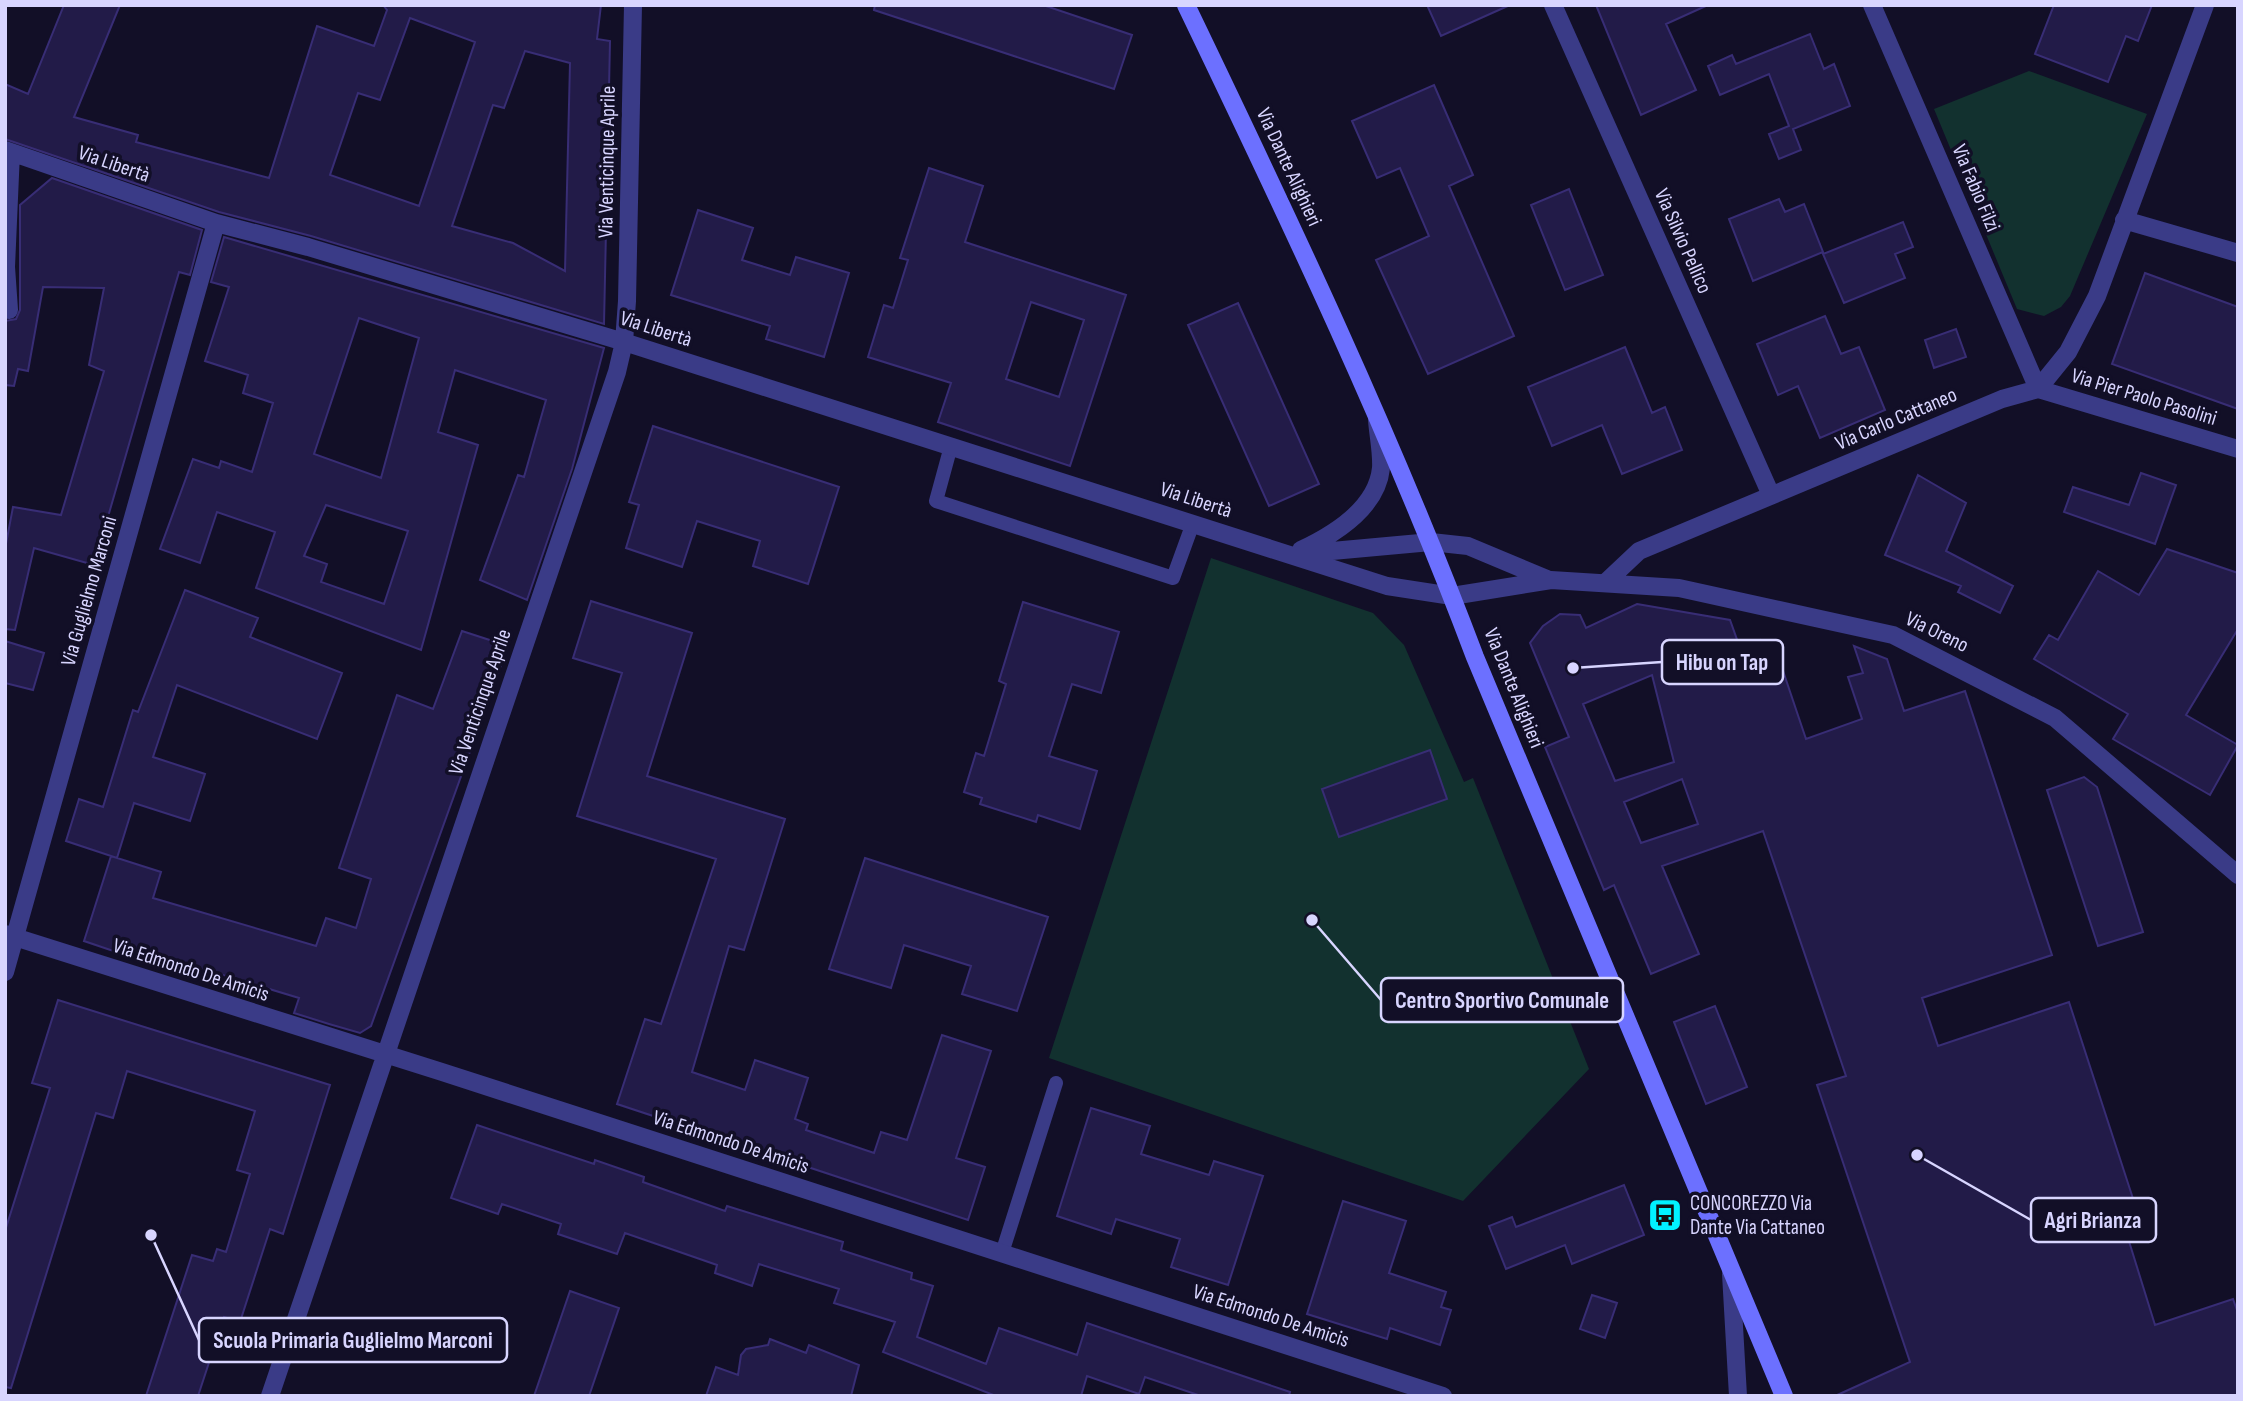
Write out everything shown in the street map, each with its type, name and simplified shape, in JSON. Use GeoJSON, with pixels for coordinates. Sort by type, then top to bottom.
{"type":"FeatureCollection","features":[{"type":"Feature","properties":{"kind":"main road","name":"Via Dante Alighieri"},"geometry":{"type":"LineString","coordinates":[[1186,5],[1290,221],[1431,542],[1784,1396]]}},
{"type":"Feature","properties":{"kind":"street","name":"Via Venticinque Aprile"},"geometry":{"type":"LineString","coordinates":[[270,1396],[383,1055],[617,372],[624,342],[633,5]]}},
{"type":"Feature","properties":{"kind":"street","name":"Via Silvio Pellico"},"geometry":{"type":"LineString","coordinates":[[1553,5],[1771,495]]}},
{"type":"Feature","properties":{"kind":"street","name":"Via Fabio Filzi"},"geometry":{"type":"LineString","coordinates":[[1872,5],[2038,389]]}},
{"type":"Feature","properties":{"kind":"street"},"geometry":{"type":"LineString","coordinates":[[2038,389],[2074,341],[2097,296],[2205,5]]}},
{"type":"Feature","properties":{"kind":"street","name":"Via Libertà"},"geometry":{"type":"LineString","coordinates":[[8,151],[216,223],[308,247],[624,342],[1387,586],[1452,596]]}},
{"type":"Feature","properties":{"kind":"street"},"geometry":{"type":"LineString","coordinates":[[8,151],[6,267],[9,310]]}},
{"type":"Feature","properties":{"kind":"street"},"geometry":{"type":"LineString","coordinates":[[2124,220],[2238,253]]}},
{"type":"Feature","properties":{"kind":"street","name":"Via Guglielmo Marconi"},"geometry":{"type":"LineString","coordinates":[[5,972],[10,936],[216,223]]}},
{"type":"Feature","properties":{"kind":"street","name":"Via Carlo Cattaneo"},"geometry":{"type":"LineString","coordinates":[[1605,583],[1639,551],[2002,399],[2038,389]]}},
{"type":"Feature","properties":{"kind":"street","name":"Via Pier Paolo Pasolini"},"geometry":{"type":"LineString","coordinates":[[2038,389],[2238,449]]}},
{"type":"Feature","properties":{"kind":"street"},"geometry":{"type":"LineString","coordinates":[[1292,555],[1335,534],[1368,499],[1381,470],[1377,419]]}},
{"type":"Feature","properties":{"kind":"street","name":"Via Libertà"},"geometry":{"type":"LineString","coordinates":[[1292,555],[1431,542]]}},
{"type":"Feature","properties":{"kind":"street","name":"Via Oreno"},"geometry":{"type":"LineString","coordinates":[[1431,542],[1468,546],[1551,580]]}},
{"type":"Feature","properties":{"kind":"street","name":"Via Oreno"},"geometry":{"type":"LineString","coordinates":[[1452,596],[1551,580],[1679,588],[1893,635],[2055,718],[2238,875]]}},
{"type":"Feature","properties":{"kind":"street","name":"Via Edmondo De Amicis"},"geometry":{"type":"LineString","coordinates":[[10,936],[1443,1396]]}},
{"type":"Feature","properties":{"kind":"street"},"geometry":{"type":"LineString","coordinates":[[1730,1267],[1738,1396]]}},
{"type":"Feature","properties":{"kind":"lane"},"geometry":{"type":"LineString","coordinates":[[951,446],[936,501],[1173,578],[1193,523]]}},
{"type":"Feature","properties":{"kind":"lane"},"geometry":{"type":"LineString","coordinates":[[1002,1253],[1056,1083]]}},
{"type":"Feature","properties":{"kind":"green space"},"geometry":{"type":"Polygon","coordinates":[[[2029,71],[2147,114],[2070,296],[2061,307],[2044,316],[2017,309],[1934,109],[2029,71]]]}},
{"type":"Feature","properties":{"kind":"green space"},"geometry":{"type":"Polygon","coordinates":[[[1211,558],[1373,613],[1404,645],[1464,782],[1473,778],[1589,1069],[1463,1201],[1049,1058],[1211,558]]]}},
{"type":"Feature","properties":{"kind":"building"},"geometry":{"type":"Polygon","coordinates":[[[64,5],[120,5],[74,117],[138,135],[136,142],[269,178],[317,26],[374,46],[387,10],[383,5],[601,5],[597,39],[610,41],[604,324],[311,236],[219,212],[5,139],[5,84],[28,94],[64,5]],[[410,18],[380,100],[358,93],[330,175],[419,206],[475,42],[410,18]],[[525,51],[504,108],[493,105],[452,226],[513,243],[565,271],[570,63],[525,51]]]}},
{"type":"Feature","properties":{"kind":"building"},"geometry":{"type":"Polygon","coordinates":[[[875,5],[1043,5],[1132,35],[1114,89],[874,10],[875,5]]]}},
{"type":"Feature","properties":{"kind":"building"},"geometry":{"type":"Polygon","coordinates":[[[1427,5],[1510,5],[1441,36],[1427,5]]]}},
{"type":"Feature","properties":{"kind":"building"},"geometry":{"type":"Polygon","coordinates":[[[1596,5],[1708,5],[1666,24],[1696,90],[1641,115],[1596,5]]]}},
{"type":"Feature","properties":{"kind":"building"},"geometry":{"type":"Polygon","coordinates":[[[2054,5],[2152,5],[2138,41],[2126,36],[2108,82],[2035,54],[2054,5]]]}},
{"type":"Feature","properties":{"kind":"building"},"geometry":{"type":"Polygon","coordinates":[[[1810,34],[1824,69],[1834,64],[1850,106],[1793,129],[1801,150],[1779,159],[1769,134],[1789,126],[1769,74],[1720,95],[1708,66],[1732,55],[1736,64],[1810,34]]]}},
{"type":"Feature","properties":{"kind":"building"},"geometry":{"type":"Polygon","coordinates":[[[1434,85],[1473,175],[1449,186],[1514,336],[1428,374],[1376,260],[1429,236],[1400,168],[1377,178],[1352,121],[1434,85]]]}},
{"type":"Feature","properties":{"kind":"building"},"geometry":{"type":"Polygon","coordinates":[[[929,168],[983,186],[965,242],[1126,295],[1070,466],[938,422],[951,383],[868,357],[884,305],[893,308],[908,260],[900,258],[929,168]],[[1031,302],[1006,379],[1059,397],[1084,320],[1031,302]]]}},
{"type":"Feature","properties":{"kind":"building"},"geometry":{"type":"Polygon","coordinates":[[[52,178],[202,230],[190,275],[179,272],[94,565],[34,548],[15,630],[5,629],[5,549],[13,507],[61,515],[104,371],[89,365],[104,288],[43,287],[28,371],[18,369],[14,386],[5,385],[5,321],[16,319],[20,310],[20,205],[52,178]]]}},
{"type":"Feature","properties":{"kind":"building"},"geometry":{"type":"Polygon","coordinates":[[[1569,189],[1603,275],[1565,290],[1531,205],[1569,189]]]}},
{"type":"Feature","properties":{"kind":"building"},"geometry":{"type":"Polygon","coordinates":[[[1779,199],[1785,212],[1804,204],[1823,252],[1753,281],[1729,219],[1779,199]]]}},
{"type":"Feature","properties":{"kind":"building"},"geometry":{"type":"Polygon","coordinates":[[[698,210],[753,228],[742,260],[790,275],[796,257],[849,273],[824,357],[766,339],[770,326],[671,295],[698,210]]]}},
{"type":"Feature","properties":{"kind":"building"},"geometry":{"type":"Polygon","coordinates":[[[1903,222],[1913,247],[1895,254],[1905,278],[1844,303],[1823,254],[1903,222]]]}},
{"type":"Feature","properties":{"kind":"building"},"geometry":{"type":"Polygon","coordinates":[[[224,237],[604,348],[572,469],[527,600],[480,580],[518,475],[524,477],[546,400],[455,370],[438,432],[478,445],[421,650],[256,588],[275,532],[217,512],[200,563],[160,549],[193,459],[219,468],[221,461],[252,472],[273,403],[243,393],[248,375],[205,361],[229,287],[211,282],[224,237]],[[359,318],[314,454],[381,478],[419,338],[359,318]],[[326,505],[304,556],[327,564],[321,582],[384,604],[408,531],[326,505]]]}},
{"type":"Feature","properties":{"kind":"building"},"geometry":{"type":"Polygon","coordinates":[[[2145,273],[2238,307],[2238,409],[2112,364],[2145,273]]]}},
{"type":"Feature","properties":{"kind":"building"},"geometry":{"type":"Polygon","coordinates":[[[1238,303],[1319,484],[1269,506],[1188,325],[1238,303]]]}},
{"type":"Feature","properties":{"kind":"building"},"geometry":{"type":"Polygon","coordinates":[[[1825,316],[1841,354],[1859,347],[1885,410],[1820,438],[1798,386],[1778,395],[1757,344],[1825,316]]]}},
{"type":"Feature","properties":{"kind":"building"},"geometry":{"type":"Polygon","coordinates":[[[1956,329],[1966,357],[1934,368],[1925,340],[1956,329]]]}},
{"type":"Feature","properties":{"kind":"building"},"geometry":{"type":"Polygon","coordinates":[[[1625,347],[1652,413],[1665,407],[1682,450],[1622,474],[1602,425],[1552,446],[1528,387],[1625,347]]]}},
{"type":"Feature","properties":{"kind":"building"},"geometry":{"type":"Polygon","coordinates":[[[653,426],[839,487],[808,584],[753,566],[760,541],[697,521],[682,567],[626,548],[639,505],[629,502],[653,426]]]}},
{"type":"Feature","properties":{"kind":"building"},"geometry":{"type":"Polygon","coordinates":[[[2141,473],[2176,485],[2155,544],[2064,512],[2073,487],[2129,505],[2141,473]]]}},
{"type":"Feature","properties":{"kind":"building"},"geometry":{"type":"Polygon","coordinates":[[[1918,475],[1966,503],[1946,551],[2013,586],[2000,613],[1958,592],[1961,586],[1885,555],[1918,475]]]}},
{"type":"Feature","properties":{"kind":"building"},"geometry":{"type":"Polygon","coordinates":[[[2167,549],[2238,573],[2238,629],[2186,715],[2238,745],[2210,795],[2113,739],[2128,714],[2034,659],[2049,635],[2058,640],[2098,571],[2139,595],[2167,549]]]}},
{"type":"Feature","properties":{"kind":"building"},"geometry":{"type":"Polygon","coordinates":[[[185,590],[258,618],[250,637],[342,673],[317,739],[177,685],[153,757],[205,774],[190,821],[134,803],[117,858],[66,841],[79,799],[103,807],[133,710],[138,712],[185,590]]]}},
{"type":"Feature","properties":{"kind":"building"},"geometry":{"type":"Polygon","coordinates":[[[591,601],[692,633],[647,776],[785,819],[744,950],[729,946],[692,1072],[745,1090],[755,1060],[808,1078],[795,1119],[808,1124],[806,1130],[874,1153],[881,1132],[907,1140],[942,1035],[991,1051],[956,1158],[985,1167],[968,1220],[617,1104],[645,1019],[661,1024],[716,859],[577,816],[622,673],[573,658],[591,601]]]}},
{"type":"Feature","properties":{"kind":"building"},"geometry":{"type":"Polygon","coordinates":[[[1023,602],[1119,632],[1101,693],[1072,684],[1049,756],[1097,771],[1080,829],[1038,815],[1036,822],[980,804],[982,798],[964,792],[976,753],[984,756],[1006,684],[999,681],[1023,602]]]}},
{"type":"Feature","properties":{"kind":"building"},"geometry":{"type":"Polygon","coordinates":[[[1637,604],[1730,620],[1739,645],[1760,640],[1769,668],[1781,665],[1806,739],[1862,719],[1848,677],[1863,673],[1854,646],[1887,659],[1904,711],[1965,691],[2052,955],[1922,998],[1938,1046],[2069,1002],[2139,1217],[2123,1222],[2155,1325],[2233,1299],[2238,1313],[2238,1396],[1835,1396],[1910,1362],[1817,1085],[1846,1076],[1763,831],[1662,866],[1699,954],[1651,974],[1614,885],[1604,890],[1545,747],[1569,737],[1530,643],[1543,626],[1560,614],[1580,615],[1586,628],[1637,604]],[[1652,675],[1583,704],[1615,781],[1674,762],[1652,675]],[[1682,779],[1624,802],[1641,843],[1698,824],[1682,779]]]}},
{"type":"Feature","properties":{"kind":"building"},"geometry":{"type":"Polygon","coordinates":[[[462,631],[508,646],[371,1026],[360,1033],[329,1024],[294,1013],[299,998],[137,949],[134,958],[84,941],[111,856],[161,872],[153,898],[316,946],[326,918],[356,928],[371,879],[339,868],[397,695],[433,709],[462,631]]]}},
{"type":"Feature","properties":{"kind":"building"},"geometry":{"type":"Polygon","coordinates":[[[5,641],[44,653],[33,690],[5,683],[5,641]]]}},
{"type":"Feature","properties":{"kind":"building"},"geometry":{"type":"Polygon","coordinates":[[[1430,750],[1447,799],[1339,837],[1322,789],[1430,750]]]}},
{"type":"Feature","properties":{"kind":"building"},"geometry":{"type":"Polygon","coordinates":[[[2084,777],[2097,787],[2143,932],[2098,946],[2047,790],[2084,777]]]}},
{"type":"Feature","properties":{"kind":"building"},"geometry":{"type":"Polygon","coordinates":[[[865,858],[1048,917],[1017,1011],[962,994],[971,966],[904,945],[891,988],[829,969],[865,858]]]}},
{"type":"Feature","properties":{"kind":"building"},"geometry":{"type":"Polygon","coordinates":[[[58,1000],[330,1085],[283,1234],[270,1229],[240,1322],[224,1317],[198,1396],[146,1396],[192,1255],[213,1261],[217,1249],[226,1252],[250,1174],[237,1170],[255,1111],[127,1071],[113,1118],[96,1113],[11,1388],[5,1387],[5,1231],[50,1088],[32,1083],[58,1000]]]}},
{"type":"Feature","properties":{"kind":"building"},"geometry":{"type":"Polygon","coordinates":[[[1715,1006],[1747,1087],[1706,1104],[1674,1022],[1715,1006]]]}},
{"type":"Feature","properties":{"kind":"building"},"geometry":{"type":"Polygon","coordinates":[[[1091,1108],[1150,1126],[1141,1154],[1209,1175],[1214,1161],[1263,1176],[1228,1285],[1171,1267],[1180,1239],[1116,1219],[1111,1234],[1057,1216],[1091,1108]]]}},
{"type":"Feature","properties":{"kind":"building"},"geometry":{"type":"Polygon","coordinates":[[[477,1125],[594,1164],[595,1160],[644,1177],[643,1182],[725,1211],[727,1206],[843,1242],[841,1250],[912,1273],[911,1279],[933,1286],[917,1337],[986,1364],[999,1328],[1077,1355],[1087,1323],[1290,1392],[1289,1396],[1201,1396],[1145,1377],[1139,1394],[1087,1376],[1081,1396],[996,1396],[883,1352],[895,1322],[834,1303],[839,1289],[759,1264],[752,1286],[715,1273],[717,1265],[625,1233],[617,1254],[558,1234],[561,1224],[502,1204],[498,1214],[451,1198],[477,1125]]]}},
{"type":"Feature","properties":{"kind":"building"},"geometry":{"type":"Polygon","coordinates":[[[1624,1185],[1644,1235],[1572,1264],[1565,1245],[1506,1269],[1489,1226],[1512,1217],[1516,1227],[1624,1185]]]}},
{"type":"Feature","properties":{"kind":"building"},"geometry":{"type":"Polygon","coordinates":[[[1343,1201],[1406,1221],[1389,1273],[1446,1292],[1441,1307],[1451,1310],[1440,1345],[1390,1328],[1387,1339],[1307,1314],[1343,1201]]]}},
{"type":"Feature","properties":{"kind":"building"},"geometry":{"type":"Polygon","coordinates":[[[570,1291],[619,1308],[589,1396],[534,1396],[570,1291]]]}},
{"type":"Feature","properties":{"kind":"building"},"geometry":{"type":"Polygon","coordinates":[[[1592,1295],[1617,1303],[1605,1338],[1580,1329],[1592,1295]]]}},
{"type":"Feature","properties":{"kind":"building"},"geometry":{"type":"Polygon","coordinates":[[[770,1339],[806,1353],[809,1345],[859,1365],[851,1396],[706,1396],[716,1367],[738,1375],[741,1355],[746,1349],[768,1345],[770,1339]]]}},
{"type":"Feature","properties":{"kind":"place","name":"Hibu on Tap"},"geometry":{"type":"Point","coordinates":[1573,668]}},
{"type":"Feature","properties":{"kind":"place","name":"Centro Sportivo Comunale"},"geometry":{"type":"Point","coordinates":[1312,920]}},
{"type":"Feature","properties":{"kind":"place","name":"Agri Brianza"},"geometry":{"type":"Point","coordinates":[1917,1155]}},
{"type":"Feature","properties":{"kind":"place","name":"CONCOREZZO Via Dante Via Cattaneo"},"geometry":{"type":"Point","coordinates":[1665,1215]}},
{"type":"Feature","properties":{"kind":"place","name":"Scuola Primaria Guglielmo Marconi"},"geometry":{"type":"Point","coordinates":[151,1235]}}]}
